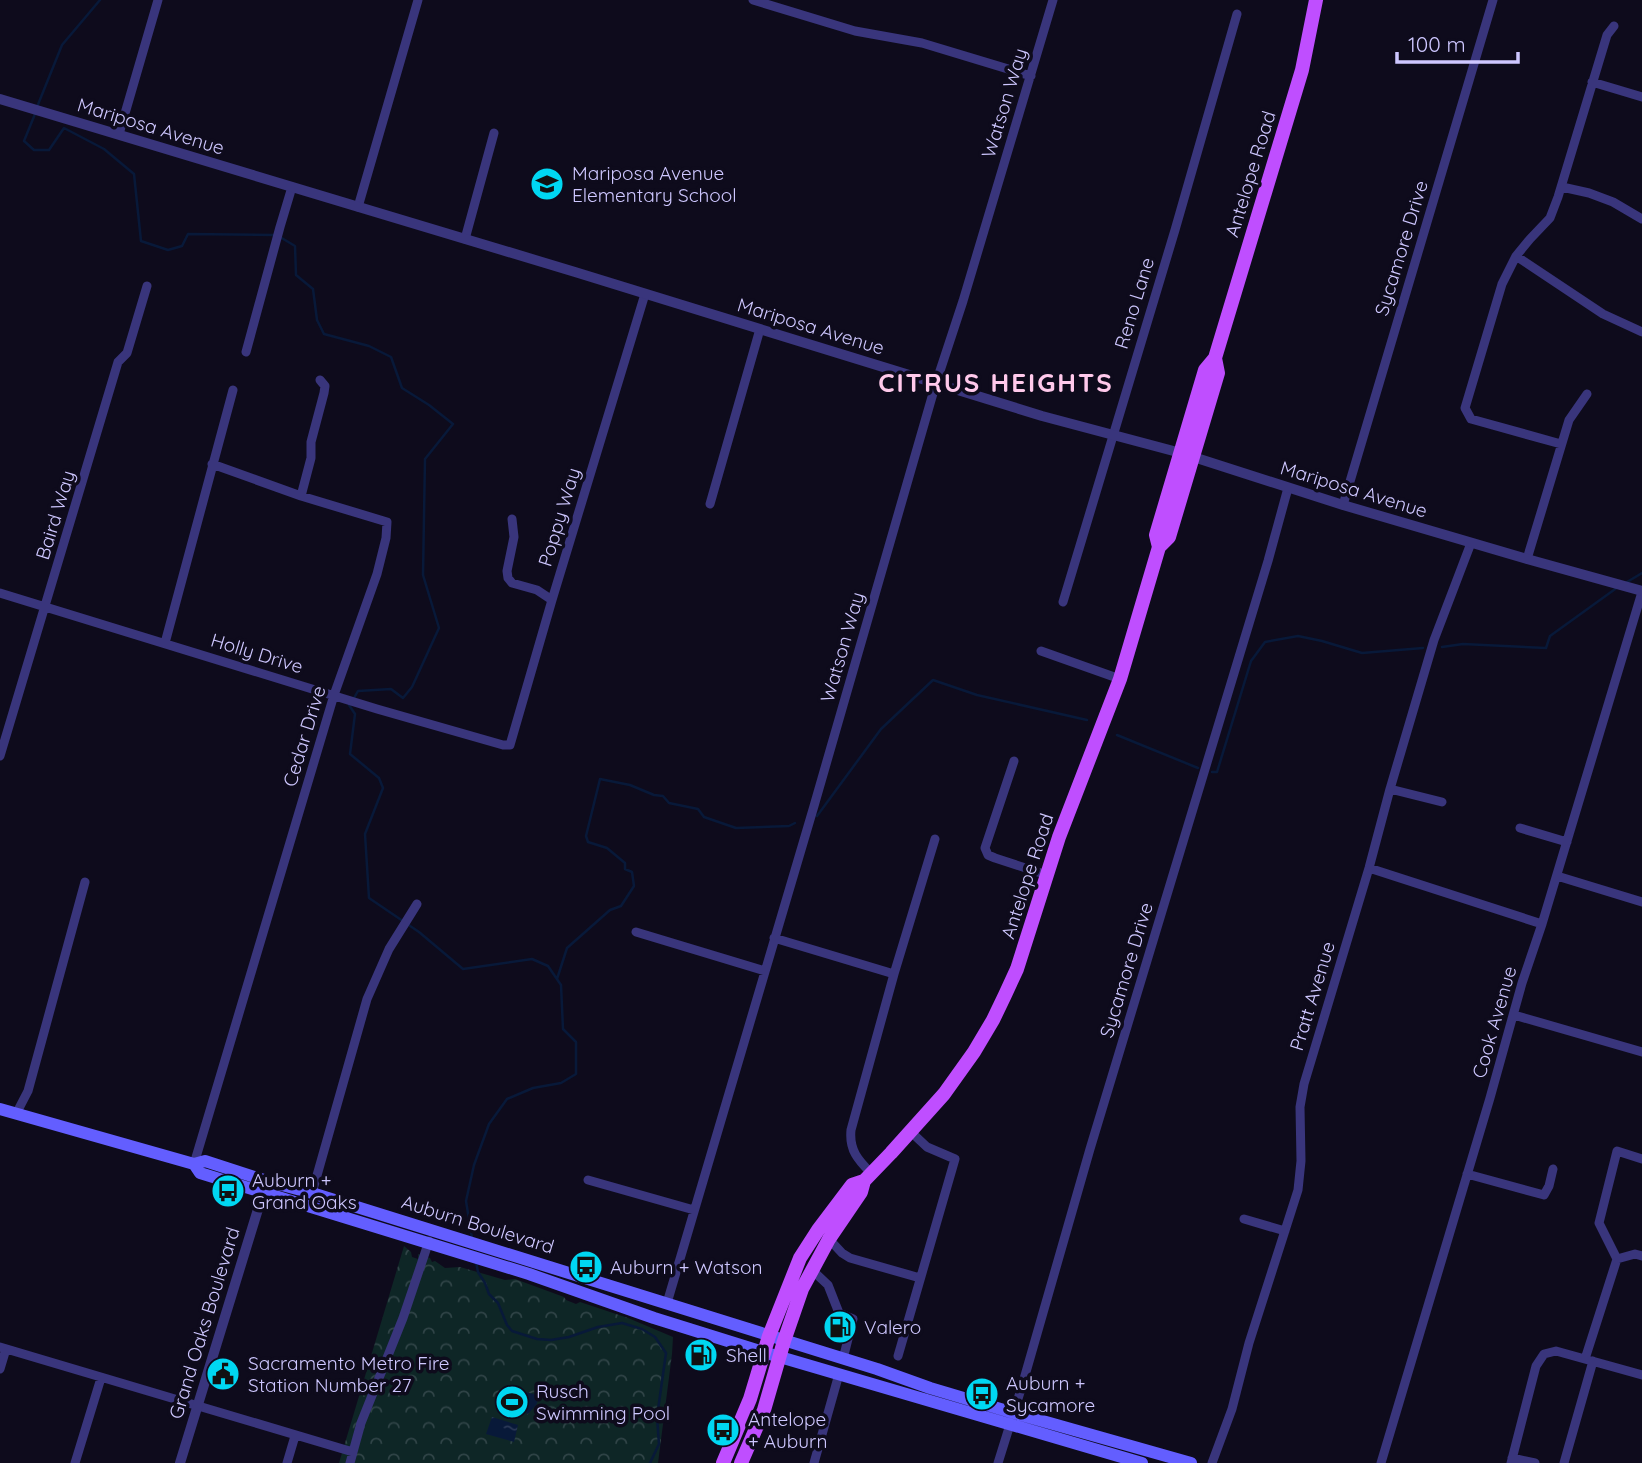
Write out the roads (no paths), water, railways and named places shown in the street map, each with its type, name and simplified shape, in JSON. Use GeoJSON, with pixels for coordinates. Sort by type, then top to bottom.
{"type":"FeatureCollection","features":[{"type":"Feature","properties":{"kind":"main road","name":"Antelope Road"},"geometry":{"type":"LineString","coordinates":[[723,1463],[750,1399],[769,1336],[800,1258],[852,1185],[867,1177],[944,1094],[993,1020],[1017,969],[1063,827],[1120,679],[1159,547],[1168,537],[1187,455],[1218,373],[1215,358],[1301,70],[1316,0]]}},
{"type":"Feature","properties":{"kind":"main road","name":"Auburn Boulevard"},"geometry":{"type":"LineString","coordinates":[[0,1109],[194,1164],[205,1161],[312,1193],[431,1236],[471,1256],[780,1357],[1011,1419],[1191,1463]]}},
{"type":"Feature","properties":{"kind":"main road","name":"Auburn Boulevard"},"geometry":{"type":"LineString","coordinates":[[194,1164],[200,1173],[263,1193],[431,1236],[468,1241],[667,1303],[930,1388],[1011,1419],[1142,1463]]}},
{"type":"Feature","properties":{"kind":"main road","name":"Antelope Road"},"geometry":{"type":"LineString","coordinates":[[741,1463],[764,1410],[802,1289],[829,1239],[861,1192],[867,1177]]}},
{"type":"Feature","properties":{"kind":"street"},"geometry":{"type":"LineString","coordinates":[[119,134],[158,0]]}},
{"type":"Feature","properties":{"kind":"street"},"geometry":{"type":"LineString","coordinates":[[358,207],[418,0]]}},
{"type":"Feature","properties":{"kind":"street"},"geometry":{"type":"LineString","coordinates":[[753,0],[855,31],[922,43],[1031,76]]}},
{"type":"Feature","properties":{"kind":"street","name":"Watson Way"},"geometry":{"type":"LineString","coordinates":[[667,1303],[936,383],[1053,0]]}},
{"type":"Feature","properties":{"kind":"street","name":"Sycamore Drive"},"geometry":{"type":"LineString","coordinates":[[1343,505],[1493,0]]}},
{"type":"Feature","properties":{"kind":"street","name":"Reno Lane"},"geometry":{"type":"LineString","coordinates":[[1063,602],[1237,14]]}},
{"type":"Feature","properties":{"kind":"street"},"geometry":{"type":"LineString","coordinates":[[1561,444],[1471,419],[1465,408],[1502,284],[1516,256],[1550,218],[1562,187],[1607,35],[1614,26]]}},
{"type":"Feature","properties":{"kind":"street"},"geometry":{"type":"LineString","coordinates":[[1592,82],[1642,97]]}},
{"type":"Feature","properties":{"kind":"street","name":"Mariposa Avenue"},"geometry":{"type":"LineString","coordinates":[[0,99],[1042,416],[1187,455],[1343,505],[1639,591]]}},
{"type":"Feature","properties":{"kind":"street"},"geometry":{"type":"LineString","coordinates":[[465,239],[494,133]]}},
{"type":"Feature","properties":{"kind":"street"},"geometry":{"type":"LineString","coordinates":[[246,352],[292,187]]}},
{"type":"Feature","properties":{"kind":"street"},"geometry":{"type":"LineString","coordinates":[[1562,187],[1613,202],[1642,219]]}},
{"type":"Feature","properties":{"kind":"street"},"geometry":{"type":"LineString","coordinates":[[1516,256],[1603,314],[1642,332]]}},
{"type":"Feature","properties":{"kind":"street","name":"Baird Way"},"geometry":{"type":"LineString","coordinates":[[0,756],[118,362],[127,353],[147,286]]}},
{"type":"Feature","properties":{"kind":"street","name":"Poppy Way"},"geometry":{"type":"LineString","coordinates":[[503,745],[510,745],[517,726],[552,600],[645,294]]}},
{"type":"Feature","properties":{"kind":"street"},"geometry":{"type":"LineString","coordinates":[[710,504],[760,329]]}},
{"type":"Feature","properties":{"kind":"street"},"geometry":{"type":"LineString","coordinates":[[212,464],[300,496],[324,393],[325,386],[320,380]]}},
{"type":"Feature","properties":{"kind":"street"},"geometry":{"type":"LineString","coordinates":[[165,643],[233,390]]}},
{"type":"Feature","properties":{"kind":"street"},"geometry":{"type":"LineString","coordinates":[[1527,559],[1569,420],[1587,394]]}},
{"type":"Feature","properties":{"kind":"street","name":"Sycamore Drive"},"geometry":{"type":"LineString","coordinates":[[998,1463],[1288,488]]}},
{"type":"Feature","properties":{"kind":"street","name":"Cedar Drive"},"geometry":{"type":"LineString","coordinates":[[194,1164],[334,695],[377,574],[386,538],[387,522],[300,496]]}},
{"type":"Feature","properties":{"kind":"street"},"geometry":{"type":"LineString","coordinates":[[512,519],[514,537],[508,578],[512,583],[537,590],[552,600]]}},
{"type":"Feature","properties":{"kind":"street","name":"Pratt Avenue"},"geometry":{"type":"LineString","coordinates":[[1212,1463],[1232,1409],[1249,1343],[1297,1190],[1300,1172],[1300,1107],[1304,1084],[1434,640],[1471,543]]}},
{"type":"Feature","properties":{"kind":"street","name":"Cook Avenue"},"geometry":{"type":"LineString","coordinates":[[1381,1463],[1522,983],[1557,876],[1639,591]]}},
{"type":"Feature","properties":{"kind":"street","name":"Holly Drive"},"geometry":{"type":"LineString","coordinates":[[0,593],[363,705],[503,745]]}},
{"type":"Feature","properties":{"kind":"street"},"geometry":{"type":"LineString","coordinates":[[1041,652],[1120,679]]}},
{"type":"Feature","properties":{"kind":"street"},"geometry":{"type":"LineString","coordinates":[[1014,761],[985,848],[988,855],[1047,875]]}},
{"type":"Feature","properties":{"kind":"street"},"geometry":{"type":"LineString","coordinates":[[1390,789],[1442,802]]}},
{"type":"Feature","properties":{"kind":"street"},"geometry":{"type":"LineString","coordinates":[[1520,828],[1567,842]]}},
{"type":"Feature","properties":{"kind":"street"},"geometry":{"type":"LineString","coordinates":[[867,1177],[854,1155],[850,1139],[894,974],[935,839]]}},
{"type":"Feature","properties":{"kind":"street"},"geometry":{"type":"LineString","coordinates":[[1369,868],[1542,924]]}},
{"type":"Feature","properties":{"kind":"street"},"geometry":{"type":"LineString","coordinates":[[1557,876],[1642,902]]}},
{"type":"Feature","properties":{"kind":"street"},"geometry":{"type":"LineString","coordinates":[[16,1114],[28,1091],[85,882]]}},
{"type":"Feature","properties":{"kind":"street"},"geometry":{"type":"LineString","coordinates":[[312,1193],[367,999],[389,949],[416,904]]}},
{"type":"Feature","properties":{"kind":"street"},"geometry":{"type":"LineString","coordinates":[[636,932],[765,971]]}},
{"type":"Feature","properties":{"kind":"street"},"geometry":{"type":"LineString","coordinates":[[774,938],[894,974]]}},
{"type":"Feature","properties":{"kind":"street"},"geometry":{"type":"LineString","coordinates":[[1514,1015],[1642,1052]]}},
{"type":"Feature","properties":{"kind":"street"},"geometry":{"type":"LineString","coordinates":[[898,1356],[956,1159],[927,1147],[911,1132]]}},
{"type":"Feature","properties":{"kind":"street"},"geometry":{"type":"LineString","coordinates":[[1564,1463],[1617,1259],[1599,1223],[1617,1152],[1642,1159]]}},
{"type":"Feature","properties":{"kind":"street"},"geometry":{"type":"LineString","coordinates":[[1467,1174],[1544,1195],[1553,1169]]}},
{"type":"Feature","properties":{"kind":"street"},"geometry":{"type":"LineString","coordinates":[[589,1180],[694,1210]]}},
{"type":"Feature","properties":{"kind":"street","name":"Grand Oaks Boulevard"},"geometry":{"type":"LineString","coordinates":[[180,1463],[263,1193]]}},
{"type":"Feature","properties":{"kind":"street"},"geometry":{"type":"LineString","coordinates":[[1244,1219],[1285,1231]]}},
{"type":"Feature","properties":{"kind":"street"},"geometry":{"type":"LineString","coordinates":[[350,1463],[361,1423],[391,1351],[431,1236]]}},
{"type":"Feature","properties":{"kind":"street"},"geometry":{"type":"LineString","coordinates":[[829,1239],[850,1258],[920,1278]]}},
{"type":"Feature","properties":{"kind":"street"},"geometry":{"type":"LineString","coordinates":[[1617,1259],[1642,1255]]}},
{"type":"Feature","properties":{"kind":"street"},"geometry":{"type":"LineString","coordinates":[[812,1270],[828,1285],[839,1313],[853,1320],[843,1359]]}},
{"type":"Feature","properties":{"kind":"street"},"geometry":{"type":"LineString","coordinates":[[0,1369],[3,1348],[353,1452]]}},
{"type":"Feature","properties":{"kind":"street"},"geometry":{"type":"LineString","coordinates":[[1535,1463],[1512,1461],[1536,1366],[1544,1354],[1556,1351],[1642,1375]]}},
{"type":"Feature","properties":{"kind":"street"},"geometry":{"type":"LineString","coordinates":[[814,1463],[839,1374]]}},
{"type":"Feature","properties":{"kind":"street"},"geometry":{"type":"LineString","coordinates":[[75,1463],[101,1378]]}},
{"type":"Feature","properties":{"kind":"street"},"geometry":{"type":"LineString","coordinates":[[287,1463],[295,1436]]}},
{"type":"Feature","properties":{"kind":"water","name":"Rusch Swimming Pool"},"geometry":{"type":"Polygon","coordinates":[[[505,1386],[540,1396],[527,1415],[524,1403],[519,1419],[497,1412],[505,1386]]]}},
{"type":"Feature","properties":{"kind":"water"},"geometry":{"type":"Polygon","coordinates":[[[492,1417],[518,1425],[514,1442],[486,1434],[492,1417]]]}},
{"type":"Feature","properties":{"kind":"waterway"},"geometry":{"type":"LineString","coordinates":[[37,107],[62,45],[100,0]]}},
{"type":"Feature","properties":{"kind":"waterway"},"geometry":{"type":"LineString","coordinates":[[35,114],[24,141],[34,150],[49,150],[64,128],[104,149],[134,174],[141,241],[168,250],[182,246],[188,234],[274,235]]}},
{"type":"Feature","properties":{"kind":"waterway"},"geometry":{"type":"LineString","coordinates":[[280,237],[295,246],[296,275],[313,289],[317,320],[324,334],[369,346],[391,357],[402,388],[453,424],[425,459],[423,575],[439,628],[412,687],[403,698],[391,689],[358,691],[354,698]]}},
{"type":"Feature","properties":{"kind":"waterway"},"geometry":{"type":"LineString","coordinates":[[1627,582],[1642,573]]}},
{"type":"Feature","properties":{"kind":"waterway"},"geometry":{"type":"LineString","coordinates":[[1442,647],[1463,644],[1546,648],[1550,636],[1618,587]]}},
{"type":"Feature","properties":{"kind":"waterway"},"geometry":{"type":"LineString","coordinates":[[1212,772],[1217,772],[1251,661],[1265,642],[1298,636],[1362,653],[1423,648]]}},
{"type":"Feature","properties":{"kind":"waterway"},"geometry":{"type":"LineString","coordinates":[[817,816],[881,729],[933,680],[977,695],[1087,720]]}},
{"type":"Feature","properties":{"kind":"waterway"},"geometry":{"type":"LineString","coordinates":[[350,703],[355,714],[350,754],[379,778],[383,788],[365,834],[369,898],[419,932],[463,969],[532,959],[548,966],[561,985],[563,1029],[576,1042],[576,1074],[561,1083],[533,1088],[507,1099],[489,1124],[474,1165],[466,1201],[472,1238]]}},
{"type":"Feature","properties":{"kind":"waterway"},"geometry":{"type":"LineString","coordinates":[[1117,735],[1198,768]]}},
{"type":"Feature","properties":{"kind":"waterway"},"geometry":{"type":"LineString","coordinates":[[557,979],[567,948],[610,910],[621,906],[634,886],[632,872],[625,869],[625,863],[607,848],[588,842],[586,836],[600,779],[663,796],[669,803],[698,809],[704,817],[736,828],[789,826],[795,823]]}},
{"type":"Feature","properties":{"kind":"waterway"},"geometry":{"type":"LineString","coordinates":[[476,1262],[489,1294],[498,1303],[512,1331],[537,1339],[551,1340],[622,1323],[642,1329],[655,1337],[666,1353],[657,1417],[659,1444],[650,1463]]}},
{"type":"Feature","properties":{"kind":"place","name":"Mariposa Avenue Elementary School"},"geometry":{"type":"Point","coordinates":[547,184]}},
{"type":"Feature","properties":{"kind":"place","name":"Auburn + Grand Oaks"},"geometry":{"type":"Point","coordinates":[228,1191]}},
{"type":"Feature","properties":{"kind":"place","name":"Auburn + Watson"},"geometry":{"type":"Point","coordinates":[586,1267]}},
{"type":"Feature","properties":{"kind":"place","name":"Valero"},"geometry":{"type":"Point","coordinates":[840,1327]}},
{"type":"Feature","properties":{"kind":"place","name":"Shell"},"geometry":{"type":"Point","coordinates":[701,1355]}},
{"type":"Feature","properties":{"kind":"place","name":"Sacramento Metro Fire Station Number 27"},"geometry":{"type":"Point","coordinates":[223,1374]}},
{"type":"Feature","properties":{"kind":"place","name":"Auburn + Sycamore"},"geometry":{"type":"Point","coordinates":[982,1394]}},
{"type":"Feature","properties":{"kind":"place","name":"Rusch Swimming Pool"},"geometry":{"type":"Point","coordinates":[512,1402]}},
{"type":"Feature","properties":{"kind":"place","name":"Antelope + Auburn"},"geometry":{"type":"Point","coordinates":[723,1430]}},
{"type":"Feature","properties":{"kind":"district","name":"CITRUS HEIGHTS"},"geometry":{"type":"Point","coordinates":[996,382]}}]}
